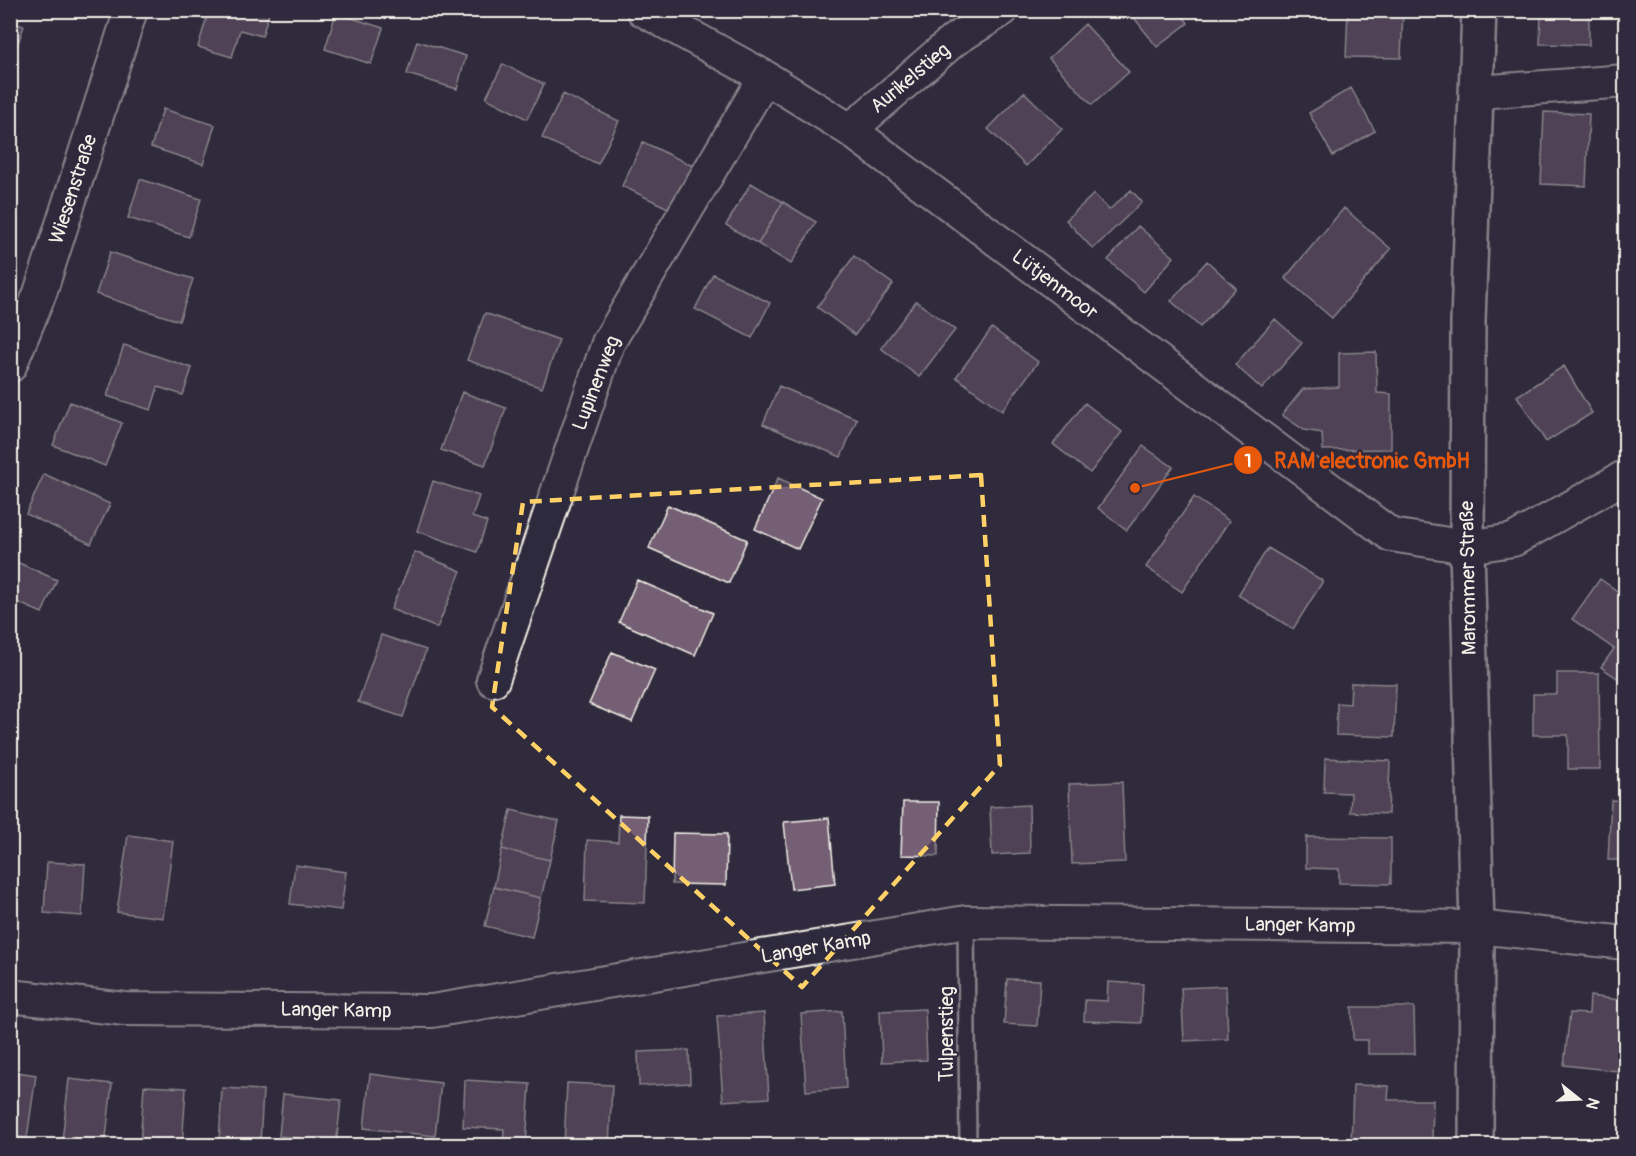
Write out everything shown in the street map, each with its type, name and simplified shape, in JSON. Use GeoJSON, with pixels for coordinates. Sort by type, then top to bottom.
{"type":"FeatureCollection","features":[{"type":"Feature","properties":{"kind":"street","name":"Wiesenstraße"},"geometry":{"type":"LineString","coordinates":[[10,366],[40,293],[131,10]]}},
{"type":"Feature","properties":{"kind":"street","name":"Lütjenmoor"},"geometry":{"type":"LineString","coordinates":[[643,10],[765,77],[850,130],[1390,535],[1467,547],[1513,540],[1626,476]]}},
{"type":"Feature","properties":{"kind":"street","name":"Aurikelstieg"},"geometry":{"type":"LineString","coordinates":[[850,130],[954,40],[1002,10]]}},
{"type":"Feature","properties":{"kind":"street","name":"Marommer Straße"},"geometry":{"type":"LineString","coordinates":[[1476,1146],[1477,927],[1467,547],[1468,322],[1478,92],[1479,10]]}},
{"type":"Feature","properties":{"kind":"street","name":"Lupinenweg"},"geometry":{"type":"LineString","coordinates":[[493,680],[608,343],[765,77]]}},
{"type":"Feature","properties":{"kind":"street"},"geometry":{"type":"LineString","coordinates":[[1478,92],[1626,81]]}},
{"type":"Feature","properties":{"kind":"street","name":"Langer Kamp"},"geometry":{"type":"LineString","coordinates":[[10,996],[125,1009],[432,1011],[966,921],[1477,927],[1626,943]]}},
{"type":"Feature","properties":{"kind":"lane","name":"Tulpenstieg"},"geometry":{"type":"LineString","coordinates":[[966,921],[968,1146]]}},
{"type":"Feature","properties":{"kind":"highlighted area"},"geometry":{"type":"Polygon","coordinates":[[[981,475],[1000,765],[802,987],[492,707],[523,502],[981,475]]]}},
{"type":"Feature","properties":{"kind":"building"},"geometry":{"type":"Polygon","coordinates":[[[209,10],[270,10],[262,36],[240,30],[232,57],[198,47],[209,10]]]}},
{"type":"Feature","properties":{"kind":"building"},"geometry":{"type":"Polygon","coordinates":[[[1128,10],[1179,10],[1188,23],[1157,47],[1128,10]]]}},
{"type":"Feature","properties":{"kind":"building"},"geometry":{"type":"Polygon","coordinates":[[[1348,10],[1403,10],[1401,58],[1346,57],[1348,10]]]}},
{"type":"Feature","properties":{"kind":"building"},"geometry":{"type":"Polygon","coordinates":[[[1541,10],[1589,10],[1589,45],[1540,44],[1541,10]]]}},
{"type":"Feature","properties":{"kind":"building"},"geometry":{"type":"Polygon","coordinates":[[[336,13],[383,28],[371,64],[325,49],[336,13]]]}},
{"type":"Feature","properties":{"kind":"building"},"geometry":{"type":"Polygon","coordinates":[[[10,22],[24,26],[10,66],[10,22]]]}},
{"type":"Feature","properties":{"kind":"building"},"geometry":{"type":"Polygon","coordinates":[[[1085,24],[1129,72],[1092,105],[1049,58],[1085,24]]]}},
{"type":"Feature","properties":{"kind":"building"},"geometry":{"type":"Polygon","coordinates":[[[417,41],[466,56],[457,89],[407,74],[417,41]]]}},
{"type":"Feature","properties":{"kind":"building"},"geometry":{"type":"Polygon","coordinates":[[[503,64],[544,84],[527,119],[486,98],[503,64]]]}},
{"type":"Feature","properties":{"kind":"building"},"geometry":{"type":"Polygon","coordinates":[[[1351,88],[1375,131],[1333,156],[1309,113],[1351,88]]]}},
{"type":"Feature","properties":{"kind":"building"},"geometry":{"type":"Polygon","coordinates":[[[1024,92],[1062,129],[1026,166],[988,129],[1024,92]]]}},
{"type":"Feature","properties":{"kind":"building"},"geometry":{"type":"Polygon","coordinates":[[[563,94],[619,121],[598,164],[542,138],[563,94]]]}},
{"type":"Feature","properties":{"kind":"building"},"geometry":{"type":"Polygon","coordinates":[[[163,109],[215,125],[203,164],[151,147],[163,109]]]}},
{"type":"Feature","properties":{"kind":"building"},"geometry":{"type":"Polygon","coordinates":[[[1544,112],[1589,114],[1586,186],[1541,184],[1544,112]]]}},
{"type":"Feature","properties":{"kind":"building"},"geometry":{"type":"Polygon","coordinates":[[[643,142],[693,166],[672,210],[622,186],[643,142]]]}},
{"type":"Feature","properties":{"kind":"building"},"geometry":{"type":"Polygon","coordinates":[[[140,179],[201,199],[189,237],[128,218],[140,179]]]}},
{"type":"Feature","properties":{"kind":"building"},"geometry":{"type":"Polygon","coordinates":[[[751,183],[783,202],[758,244],[726,225],[751,183]]]}},
{"type":"Feature","properties":{"kind":"building"},"geometry":{"type":"Polygon","coordinates":[[[1131,190],[1142,202],[1093,249],[1066,220],[1094,194],[1109,210],[1131,190]]]}},
{"type":"Feature","properties":{"kind":"building"},"geometry":{"type":"Polygon","coordinates":[[[783,202],[816,222],[791,264],[758,244],[783,202]]]}},
{"type":"Feature","properties":{"kind":"building"},"geometry":{"type":"Polygon","coordinates":[[[1344,208],[1391,249],[1332,318],[1285,278],[1344,208]]]}},
{"type":"Feature","properties":{"kind":"building"},"geometry":{"type":"Polygon","coordinates":[[[1138,226],[1174,257],[1144,292],[1108,260],[1138,226]]]}},
{"type":"Feature","properties":{"kind":"building"},"geometry":{"type":"Polygon","coordinates":[[[110,252],[193,279],[179,321],[96,294],[110,252]]]}},
{"type":"Feature","properties":{"kind":"building"},"geometry":{"type":"Polygon","coordinates":[[[854,256],[893,284],[855,335],[817,307],[854,256]]]}},
{"type":"Feature","properties":{"kind":"building"},"geometry":{"type":"Polygon","coordinates":[[[1207,261],[1236,288],[1200,327],[1171,301],[1207,261]]]}},
{"type":"Feature","properties":{"kind":"building"},"geometry":{"type":"Polygon","coordinates":[[[713,274],[770,303],[752,338],[695,309],[713,274]]]}},
{"type":"Feature","properties":{"kind":"building"},"geometry":{"type":"Polygon","coordinates":[[[916,301],[955,330],[919,377],[881,348],[916,301]]]}},
{"type":"Feature","properties":{"kind":"building"},"geometry":{"type":"Polygon","coordinates":[[[485,313],[559,340],[542,388],[467,360],[485,313]]]}},
{"type":"Feature","properties":{"kind":"building"},"geometry":{"type":"Polygon","coordinates":[[[1275,319],[1302,343],[1262,389],[1235,365],[1275,319]]]}},
{"type":"Feature","properties":{"kind":"building"},"geometry":{"type":"Polygon","coordinates":[[[992,328],[1038,362],[1002,411],[956,377],[992,328]]]}},
{"type":"Feature","properties":{"kind":"building"},"geometry":{"type":"Polygon","coordinates":[[[124,345],[192,368],[183,395],[158,387],[151,410],[107,396],[124,345]]]}},
{"type":"Feature","properties":{"kind":"building"},"geometry":{"type":"Polygon","coordinates":[[[1376,352],[1377,393],[1391,394],[1391,449],[1323,450],[1322,433],[1304,430],[1282,415],[1303,389],[1339,387],[1339,353],[1376,352]]]}},
{"type":"Feature","properties":{"kind":"building"},"geometry":{"type":"Polygon","coordinates":[[[1564,366],[1592,413],[1546,442],[1517,396],[1564,366]]]}},
{"type":"Feature","properties":{"kind":"building"},"geometry":{"type":"Polygon","coordinates":[[[779,386],[857,419],[841,457],[763,424],[779,386]]]}},
{"type":"Feature","properties":{"kind":"building"},"geometry":{"type":"Polygon","coordinates":[[[462,392],[506,408],[485,465],[441,450],[462,392]]]}},
{"type":"Feature","properties":{"kind":"building"},"geometry":{"type":"Polygon","coordinates":[[[70,402],[122,423],[105,466],[53,445],[70,402]]]}},
{"type":"Feature","properties":{"kind":"building"},"geometry":{"type":"Polygon","coordinates":[[[1085,403],[1122,432],[1090,473],[1053,444],[1085,403]]]}},
{"type":"Feature","properties":{"kind":"building"},"geometry":{"type":"Polygon","coordinates":[[[1143,446],[1173,467],[1127,530],[1098,508],[1143,446]]]}},
{"type":"Feature","properties":{"kind":"building"},"geometry":{"type":"Polygon","coordinates":[[[44,474],[110,504],[91,544],[26,514],[44,474]]]}},
{"type":"Feature","properties":{"kind":"building"},"geometry":{"type":"Polygon","coordinates":[[[778,478],[822,498],[798,549],[755,529],[778,478]]]}},
{"type":"Feature","properties":{"kind":"building"},"geometry":{"type":"Polygon","coordinates":[[[433,481],[479,496],[472,517],[487,522],[477,552],[417,531],[433,481]]]}},
{"type":"Feature","properties":{"kind":"building"},"geometry":{"type":"Polygon","coordinates":[[[1194,497],[1229,521],[1182,592],[1146,567],[1194,497]]]}},
{"type":"Feature","properties":{"kind":"building"},"geometry":{"type":"Polygon","coordinates":[[[668,505],[747,540],[729,583],[649,548],[668,505]]]}},
{"type":"Feature","properties":{"kind":"building"},"geometry":{"type":"Polygon","coordinates":[[[1268,548],[1323,581],[1293,629],[1238,595],[1268,548]]]}},
{"type":"Feature","properties":{"kind":"building"},"geometry":{"type":"Polygon","coordinates":[[[415,552],[461,571],[437,628],[391,609],[415,552]]]}},
{"type":"Feature","properties":{"kind":"building"},"geometry":{"type":"Polygon","coordinates":[[[10,559],[57,580],[42,613],[10,599],[10,559]]]}},
{"type":"Feature","properties":{"kind":"building"},"geometry":{"type":"Polygon","coordinates":[[[1600,579],[1626,597],[1626,684],[1601,667],[1614,649],[1572,619],[1600,579]]]}},
{"type":"Feature","properties":{"kind":"building"},"geometry":{"type":"Polygon","coordinates":[[[637,580],[713,613],[695,655],[619,622],[637,580]]]}},
{"type":"Feature","properties":{"kind":"building"},"geometry":{"type":"Polygon","coordinates":[[[381,635],[426,650],[403,717],[358,702],[381,635]]]}},
{"type":"Feature","properties":{"kind":"building"},"geometry":{"type":"Polygon","coordinates":[[[612,652],[655,670],[632,722],[589,704],[612,652]]]}},
{"type":"Feature","properties":{"kind":"building"},"geometry":{"type":"Polygon","coordinates":[[[1557,673],[1599,673],[1600,769],[1568,769],[1568,735],[1533,735],[1533,694],[1557,694],[1557,673]]]}},
{"type":"Feature","properties":{"kind":"building"},"geometry":{"type":"Polygon","coordinates":[[[1351,683],[1396,684],[1394,737],[1336,735],[1337,703],[1350,704],[1351,683]]]}},
{"type":"Feature","properties":{"kind":"building"},"geometry":{"type":"Polygon","coordinates":[[[1325,758],[1390,761],[1388,814],[1350,812],[1351,793],[1324,792],[1325,758]]]}},
{"type":"Feature","properties":{"kind":"building"},"geometry":{"type":"Polygon","coordinates":[[[1122,782],[1125,862],[1072,864],[1069,784],[1122,782]]]}},
{"type":"Feature","properties":{"kind":"building"},"geometry":{"type":"Polygon","coordinates":[[[1611,800],[1626,801],[1626,860],[1608,860],[1611,800]]]}},
{"type":"Feature","properties":{"kind":"building"},"geometry":{"type":"Polygon","coordinates":[[[903,802],[939,802],[938,856],[901,855],[903,802]]]}},
{"type":"Feature","properties":{"kind":"building"},"geometry":{"type":"Polygon","coordinates":[[[1029,805],[1030,853],[992,855],[990,807],[1029,805]]]}},
{"type":"Feature","properties":{"kind":"building"},"geometry":{"type":"Polygon","coordinates":[[[511,810],[559,821],[550,860],[502,849],[511,810]]]}},
{"type":"Feature","properties":{"kind":"building"},"geometry":{"type":"Polygon","coordinates":[[[619,815],[648,816],[645,903],[585,901],[587,840],[618,842],[619,815]]]}},
{"type":"Feature","properties":{"kind":"building"},"geometry":{"type":"Polygon","coordinates":[[[829,818],[835,884],[791,889],[784,822],[829,818]]]}},
{"type":"Feature","properties":{"kind":"building"},"geometry":{"type":"Polygon","coordinates":[[[673,833],[727,834],[726,885],[672,884],[673,833]]]}},
{"type":"Feature","properties":{"kind":"building"},"geometry":{"type":"Polygon","coordinates":[[[128,835],[173,841],[163,918],[117,912],[128,835]]]}},
{"type":"Feature","properties":{"kind":"building"},"geometry":{"type":"Polygon","coordinates":[[[1306,837],[1391,838],[1391,884],[1339,883],[1339,869],[1306,868],[1306,837]]]}},
{"type":"Feature","properties":{"kind":"building"},"geometry":{"type":"Polygon","coordinates":[[[502,849],[550,860],[541,898],[494,887],[502,849]]]}},
{"type":"Feature","properties":{"kind":"building"},"geometry":{"type":"Polygon","coordinates":[[[47,862],[85,864],[82,916],[44,913],[47,862]]]}},
{"type":"Feature","properties":{"kind":"building"},"geometry":{"type":"Polygon","coordinates":[[[295,865],[346,872],[341,910],[290,904],[295,865]]]}},
{"type":"Feature","properties":{"kind":"building"},"geometry":{"type":"Polygon","coordinates":[[[494,887],[541,898],[532,937],[485,926],[494,887]]]}},
{"type":"Feature","properties":{"kind":"building"},"geometry":{"type":"Polygon","coordinates":[[[1007,979],[1040,980],[1037,1026],[1004,1024],[1007,979]]]}},
{"type":"Feature","properties":{"kind":"building"},"geometry":{"type":"Polygon","coordinates":[[[1108,982],[1143,984],[1141,1023],[1084,1021],[1085,1000],[1107,1001],[1108,982]]]}},
{"type":"Feature","properties":{"kind":"building"},"geometry":{"type":"Polygon","coordinates":[[[1226,986],[1228,1039],[1184,1041],[1181,988],[1226,986]]]}},
{"type":"Feature","properties":{"kind":"building"},"geometry":{"type":"Polygon","coordinates":[[[1590,996],[1626,1001],[1626,1072],[1564,1065],[1570,1013],[1589,1014],[1590,996]]]}},
{"type":"Feature","properties":{"kind":"building"},"geometry":{"type":"Polygon","coordinates":[[[1352,1007],[1414,1007],[1415,1054],[1368,1054],[1368,1040],[1353,1040],[1352,1007]]]}},
{"type":"Feature","properties":{"kind":"building"},"geometry":{"type":"Polygon","coordinates":[[[925,1009],[927,1060],[882,1062],[880,1011],[925,1009]]]}},
{"type":"Feature","properties":{"kind":"building"},"geometry":{"type":"Polygon","coordinates":[[[842,1011],[846,1088],[806,1091],[801,1014],[842,1011]]]}},
{"type":"Feature","properties":{"kind":"building"},"geometry":{"type":"Polygon","coordinates":[[[764,1013],[769,1098],[723,1101],[717,1016],[764,1013]]]}},
{"type":"Feature","properties":{"kind":"building"},"geometry":{"type":"Polygon","coordinates":[[[689,1050],[690,1083],[639,1086],[638,1052],[689,1050]]]}},
{"type":"Feature","properties":{"kind":"building"},"geometry":{"type":"Polygon","coordinates":[[[10,1071],[36,1075],[27,1138],[10,1136],[10,1071]]]}},
{"type":"Feature","properties":{"kind":"building"},"geometry":{"type":"Polygon","coordinates":[[[370,1074],[441,1083],[435,1136],[364,1128],[370,1074]]]}},
{"type":"Feature","properties":{"kind":"building"},"geometry":{"type":"Polygon","coordinates":[[[69,1079],[112,1084],[105,1146],[62,1141],[69,1079]]]}},
{"type":"Feature","properties":{"kind":"building"},"geometry":{"type":"Polygon","coordinates":[[[465,1080],[530,1084],[526,1146],[503,1146],[504,1129],[463,1127],[465,1080]]]}},
{"type":"Feature","properties":{"kind":"building"},"geometry":{"type":"Polygon","coordinates":[[[567,1083],[612,1085],[609,1146],[564,1146],[567,1083]]]}},
{"type":"Feature","properties":{"kind":"building"},"geometry":{"type":"Polygon","coordinates":[[[1353,1085],[1389,1086],[1388,1100],[1433,1100],[1432,1140],[1399,1139],[1399,1146],[1351,1146],[1353,1085]]]}},
{"type":"Feature","properties":{"kind":"building"},"geometry":{"type":"Polygon","coordinates":[[[144,1086],[186,1088],[182,1146],[140,1146],[144,1086]]]}},
{"type":"Feature","properties":{"kind":"building"},"geometry":{"type":"Polygon","coordinates":[[[222,1088],[263,1090],[260,1145],[219,1143],[222,1088]]]}},
{"type":"Feature","properties":{"kind":"building"},"geometry":{"type":"Polygon","coordinates":[[[283,1094],[341,1100],[336,1146],[299,1146],[300,1138],[279,1136],[283,1094]]]}},
{"type":"Feature","properties":{"kind":"place","name":"RAM electronic GmbH"},"geometry":{"type":"Point","coordinates":[1135,488]}}]}
